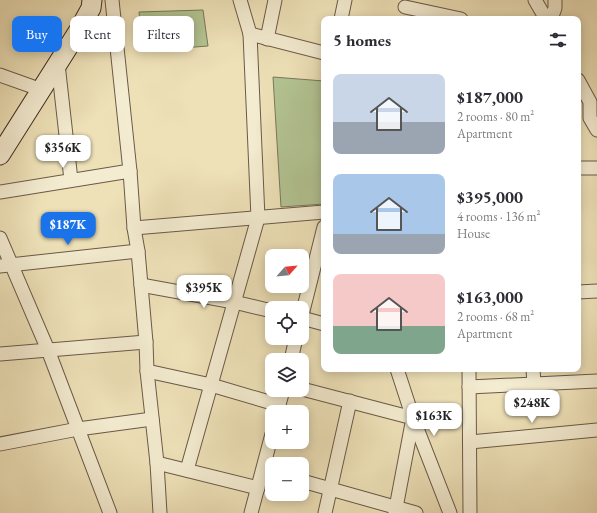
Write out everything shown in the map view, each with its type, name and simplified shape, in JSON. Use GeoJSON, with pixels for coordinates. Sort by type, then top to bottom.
{"type":"FeatureCollection","features":[{"type":"Feature","properties":{"kind":"street"},"geometry":{"type":"LineString","coordinates":[[3,145],[42,90],[58,64],[91,8],[92,0]]}},
{"type":"Feature","properties":{"kind":"street"},"geometry":{"type":"LineString","coordinates":[[112,0],[130,172],[134,228],[138,251],[160,513]]}},
{"type":"Feature","properties":{"kind":"street"},"geometry":{"type":"LineString","coordinates":[[187,470],[258,218],[250,34],[240,0]]}},
{"type":"Feature","properties":{"kind":"street"},"geometry":{"type":"LineString","coordinates":[[267,39],[275,0]]}},
{"type":"Feature","properties":{"kind":"street"},"geometry":{"type":"LineString","coordinates":[[342,16],[345,0]]}},
{"type":"Feature","properties":{"kind":"street"},"geometry":{"type":"LineString","coordinates":[[535,0],[544,16]]}},
{"type":"Feature","properties":{"kind":"street"},"geometry":{"type":"LineString","coordinates":[[553,16],[555,0]]}},
{"type":"Feature","properties":{"kind":"street"},"geometry":{"type":"LineString","coordinates":[[405,9],[444,16]]}},
{"type":"Feature","properties":{"kind":"street"},"geometry":{"type":"LineString","coordinates":[[250,34],[321,52]]}},
{"type":"Feature","properties":{"kind":"street"},"geometry":{"type":"LineString","coordinates":[[58,64],[71,180]]}},
{"type":"Feature","properties":{"kind":"street"},"geometry":{"type":"LineString","coordinates":[[0,75],[42,90]]}},
{"type":"Feature","properties":{"kind":"street"},"geometry":{"type":"LineString","coordinates":[[581,85],[593,105],[588,117],[597,130]]}},
{"type":"Feature","properties":{"kind":"street"},"geometry":{"type":"LineString","coordinates":[[581,168],[597,168]]}},
{"type":"Feature","properties":{"kind":"street"},"geometry":{"type":"LineString","coordinates":[[0,192],[130,172]]}},
{"type":"Feature","properties":{"kind":"street"},"geometry":{"type":"LineString","coordinates":[[134,228],[321,212]]}},
{"type":"Feature","properties":{"kind":"street"},"geometry":{"type":"LineString","coordinates":[[0,238],[6,265],[48,350],[110,513]]}},
{"type":"Feature","properties":{"kind":"street"},"geometry":{"type":"LineString","coordinates":[[306,301],[321,248]]}},
{"type":"Feature","properties":{"kind":"street"},"geometry":{"type":"LineString","coordinates":[[6,265],[138,251]]}},
{"type":"Feature","properties":{"kind":"street"},"geometry":{"type":"LineString","coordinates":[[141,285],[234,302],[265,309]]}},
{"type":"Feature","properties":{"kind":"street"},"geometry":{"type":"LineString","coordinates":[[581,292],[597,291]]}},
{"type":"Feature","properties":{"kind":"street"},"geometry":{"type":"LineString","coordinates":[[309,320],[321,323]]}},
{"type":"Feature","properties":{"kind":"street"},"geometry":{"type":"LineString","coordinates":[[0,354],[146,342]]}},
{"type":"Feature","properties":{"kind":"street"},"geometry":{"type":"LineString","coordinates":[[147,371],[212,385],[269,405]]}},
{"type":"Feature","properties":{"kind":"street"},"geometry":{"type":"LineString","coordinates":[[398,372],[450,513]]}},
{"type":"Feature","properties":{"kind":"street"},"geometry":{"type":"LineString","coordinates":[[469,372],[470,513]]}},
{"type":"Feature","properties":{"kind":"street"},"geometry":{"type":"LineString","coordinates":[[533,372],[534,384]]}},
{"type":"Feature","properties":{"kind":"street"},"geometry":{"type":"LineString","coordinates":[[469,387],[597,381]]}},
{"type":"Feature","properties":{"kind":"street"},"geometry":{"type":"LineString","coordinates":[[309,391],[414,418]]}},
{"type":"Feature","properties":{"kind":"street"},"geometry":{"type":"LineString","coordinates":[[325,513],[350,401]]}},
{"type":"Feature","properties":{"kind":"street"},"geometry":{"type":"LineString","coordinates":[[395,510],[414,418]]}},
{"type":"Feature","properties":{"kind":"street"},"geometry":{"type":"LineString","coordinates":[[0,444],[78,429],[152,419]]}},
{"type":"Feature","properties":{"kind":"street"},"geometry":{"type":"LineString","coordinates":[[470,442],[597,430]]}},
{"type":"Feature","properties":{"kind":"street"},"geometry":{"type":"LineString","coordinates":[[157,463],[258,488]]}},
{"type":"Feature","properties":{"kind":"street"},"geometry":{"type":"LineString","coordinates":[[251,513],[258,488],[265,476]]}},
{"type":"Feature","properties":{"kind":"street"},"geometry":{"type":"LineString","coordinates":[[309,483],[395,510],[416,513]]}},
{"type":"Feature","properties":{"kind":"green space"},"geometry":{"type":"Polygon","coordinates":[[[203,10],[208,46],[194,47],[194,16],[139,16],[139,12],[203,10]]]}},
{"type":"Feature","properties":{"kind":"green space"},"geometry":{"type":"Polygon","coordinates":[[[273,77],[321,81],[321,204],[281,207],[273,77]]]}}]}
